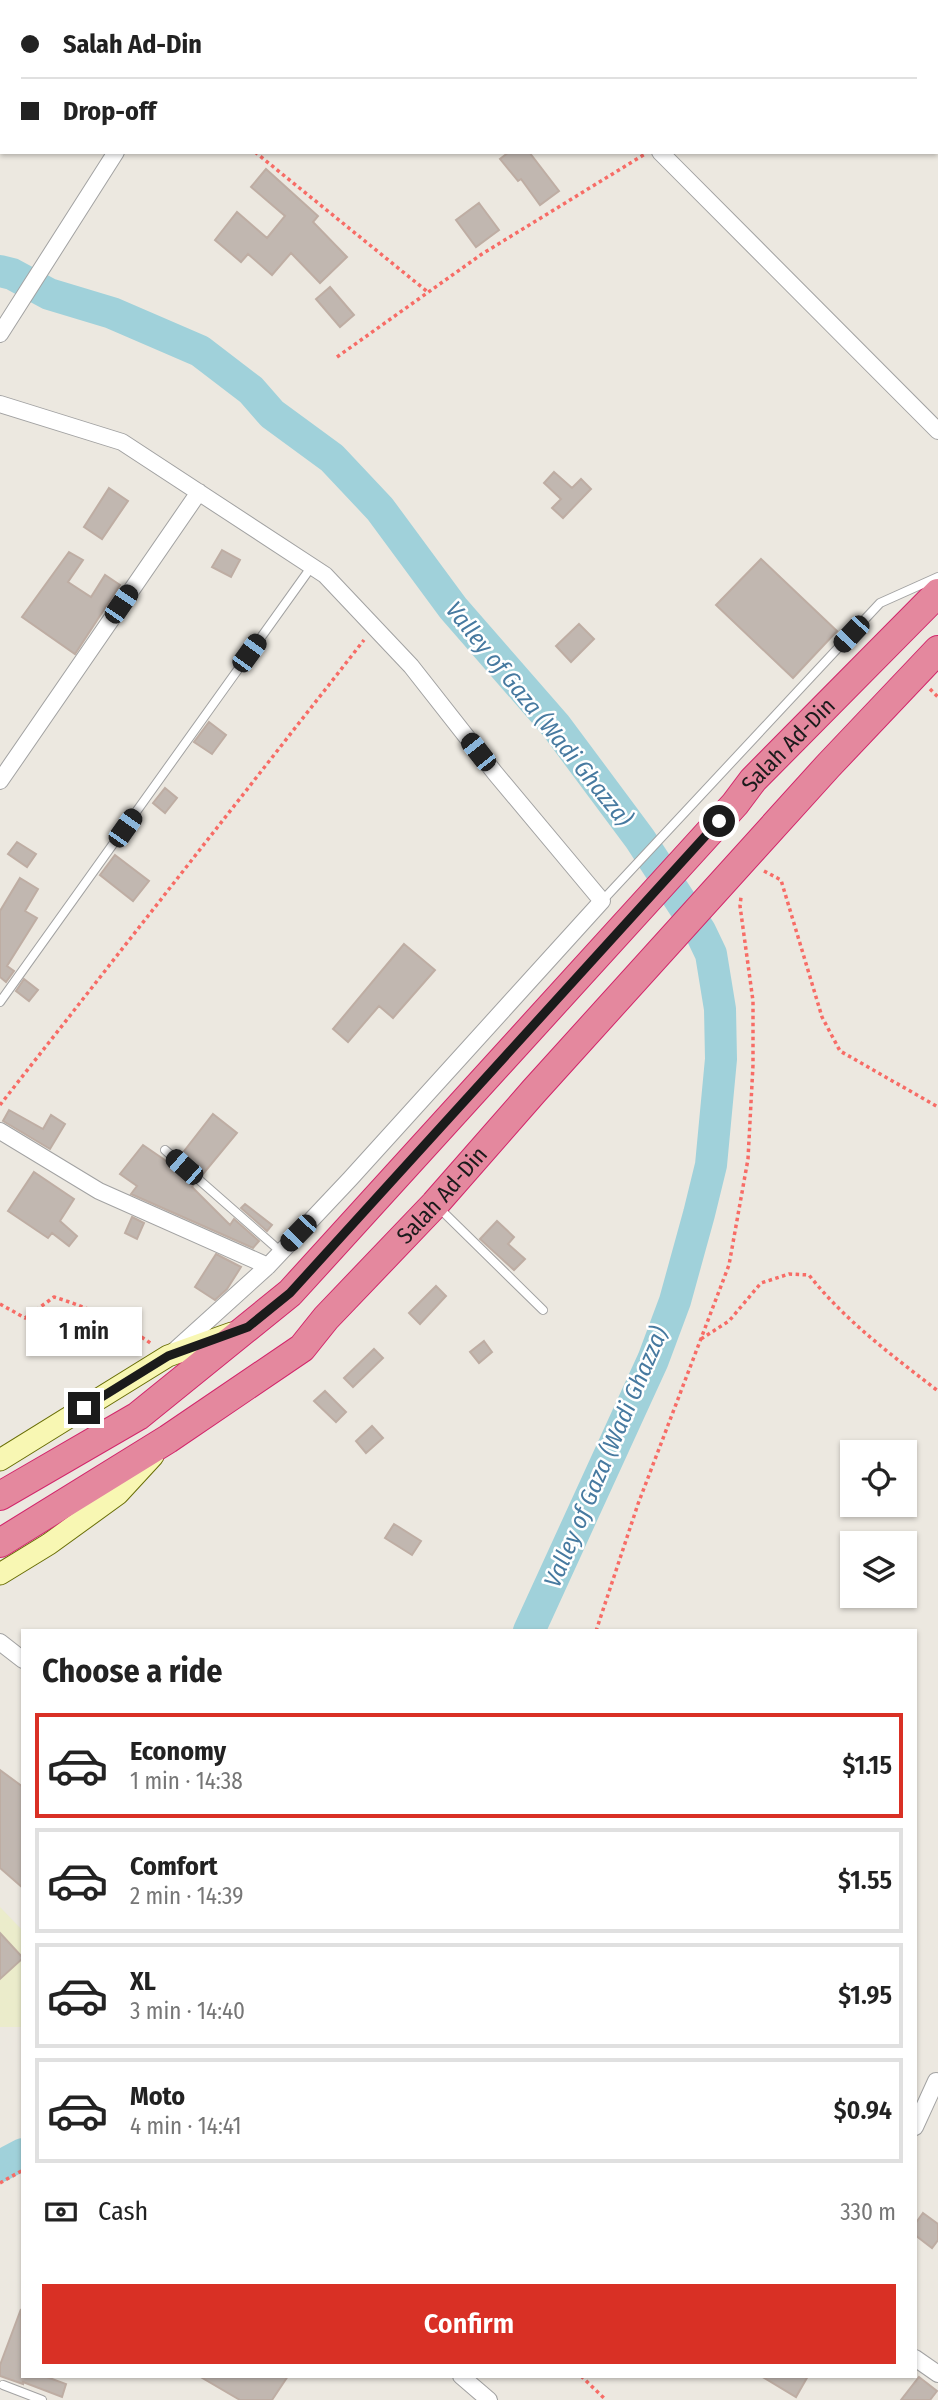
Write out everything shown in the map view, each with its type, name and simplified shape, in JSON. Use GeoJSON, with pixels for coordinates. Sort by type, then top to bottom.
{"type":"FeatureCollection","features":[{"type":"Feature","properties":{"kind":"highway","name":"Salah Ad-Din"},"geometry":{"type":"LineString","coordinates":[[0,1496],[138,1416],[290,1293],[564,994],[754,780],[938,593]]}},
{"type":"Feature","properties":{"kind":"highway","name":"Salah Ad-Din"},"geometry":{"type":"LineString","coordinates":[[0,1543],[168,1439],[302,1348],[326,1318],[435,1204],[744,859],[938,650]]}},
{"type":"Feature","properties":{"kind":"main road"},"geometry":{"type":"LineString","coordinates":[[0,1460],[168,1356],[248,1327]]}},
{"type":"Feature","properties":{"kind":"main road"},"geometry":{"type":"LineString","coordinates":[[0,1574],[49,1544],[118,1493],[168,1439]]}},
{"type":"Feature","properties":{"kind":"street"},"geometry":{"type":"LineString","coordinates":[[0,334],[115,154]]}},
{"type":"Feature","properties":{"kind":"street"},"geometry":{"type":"LineString","coordinates":[[662,154],[938,430]]}},
{"type":"Feature","properties":{"kind":"street"},"geometry":{"type":"LineString","coordinates":[[0,404],[122,442],[325,575],[411,666],[495,773],[602,901],[268,1266],[168,1356]]}},
{"type":"Feature","properties":{"kind":"street"},"geometry":{"type":"LineString","coordinates":[[0,781],[199,492]]}},
{"type":"Feature","properties":{"kind":"street"},"geometry":{"type":"LineString","coordinates":[[0,1131],[99,1191],[268,1266]]}},
{"type":"Feature","properties":{"kind":"street"},"geometry":{"type":"LineString","coordinates":[[0,1642],[21,1658]]}},
{"type":"Feature","properties":{"kind":"street"},"geometry":{"type":"LineString","coordinates":[[917,2123],[936,2081]]}},
{"type":"Feature","properties":{"kind":"street"},"geometry":{"type":"LineString","coordinates":[[917,2359],[938,2374]]}},
{"type":"Feature","properties":{"kind":"street"},"geometry":{"type":"LineString","coordinates":[[463,2378],[489,2400]]}},
{"type":"Feature","properties":{"kind":"lane"},"geometry":{"type":"LineString","coordinates":[[0,1002],[312,566]]}},
{"type":"Feature","properties":{"kind":"lane"},"geometry":{"type":"LineString","coordinates":[[602,901],[880,603],[938,577]]}},
{"type":"Feature","properties":{"kind":"lane"},"geometry":{"type":"LineString","coordinates":[[165,1150],[280,1251]]}},
{"type":"Feature","properties":{"kind":"lane"},"geometry":{"type":"LineString","coordinates":[[435,1204],[543,1310]]}},
{"type":"Feature","properties":{"kind":"lane"},"geometry":{"type":"LineString","coordinates":[[4,2385],[42,2400]]}},
{"type":"Feature","properties":{"kind":"path"},"geometry":{"type":"LineString","coordinates":[[257,154],[429,293]]}},
{"type":"Feature","properties":{"kind":"path"},"geometry":{"type":"LineString","coordinates":[[337,357],[482,254],[646,154]]}},
{"type":"Feature","properties":{"kind":"path"},"geometry":{"type":"LineString","coordinates":[[0,1105],[374,627]]}},
{"type":"Feature","properties":{"kind":"path"},"geometry":{"type":"LineString","coordinates":[[744,859],[781,880],[822,1017],[840,1051],[938,1107]]}},
{"type":"Feature","properties":{"kind":"path"},"geometry":{"type":"LineString","coordinates":[[597,1629],[638,1504],[729,1265],[748,1158],[753,1065],[753,1001],[740,906],[741,894]]}},
{"type":"Feature","properties":{"kind":"path"},"geometry":{"type":"LineString","coordinates":[[700,1340],[729,1321],[761,1283],[789,1274],[809,1275],[827,1299],[938,1391]]}},
{"type":"Feature","properties":{"kind":"path"},"geometry":{"type":"LineString","coordinates":[[0,1304],[25,1318],[54,1297],[82,1306],[135,1331],[168,1356]]}},
{"type":"Feature","properties":{"kind":"path"},"geometry":{"type":"LineString","coordinates":[[0,2183],[21,2171]]}},
{"type":"Feature","properties":{"kind":"path"},"geometry":{"type":"LineString","coordinates":[[583,2378],[606,2400]]}},
{"type":"Feature","properties":{"kind":"green space"},"geometry":{"type":"Polygon","coordinates":[[[0,1907],[21,1929],[21,2027],[0,2027],[0,1907]]]}},
{"type":"Feature","properties":{"kind":"building"},"geometry":{"type":"Polygon","coordinates":[[[506,154],[531,154],[559,191],[540,205],[521,179],[518,181],[500,159],[506,154]]]}},
{"type":"Feature","properties":{"kind":"building"},"geometry":{"type":"Polygon","coordinates":[[[266,169],[318,216],[313,222],[347,257],[320,283],[291,253],[272,275],[248,254],[241,262],[215,240],[237,212],[267,238],[285,216],[251,187],[266,169]]]}},
{"type":"Feature","properties":{"kind":"building"},"geometry":{"type":"Polygon","coordinates":[[[479,203],[499,230],[476,247],[456,220],[479,203]]]}},
{"type":"Feature","properties":{"kind":"building"},"geometry":{"type":"Polygon","coordinates":[[[330,287],[354,315],[340,327],[316,299],[330,287]]]}},
{"type":"Feature","properties":{"kind":"building"},"geometry":{"type":"Polygon","coordinates":[[[554,472],[572,488],[581,479],[591,489],[563,518],[552,508],[561,499],[544,483],[554,472]]]}},
{"type":"Feature","properties":{"kind":"building"},"geometry":{"type":"Polygon","coordinates":[[[109,488],[128,501],[102,539],[84,527],[109,488]]]}},
{"type":"Feature","properties":{"kind":"building"},"geometry":{"type":"Polygon","coordinates":[[[222,550],[240,560],[231,577],[212,567],[222,550]]]}},
{"type":"Feature","properties":{"kind":"building"},"geometry":{"type":"Polygon","coordinates":[[[69,552],[83,560],[68,582],[91,597],[105,575],[120,585],[75,654],[22,617],[69,552]]]}},
{"type":"Feature","properties":{"kind":"building"},"geometry":{"type":"Polygon","coordinates":[[[761,559],[837,631],[793,678],[716,605],[761,559]]]}},
{"type":"Feature","properties":{"kind":"building"},"geometry":{"type":"Polygon","coordinates":[[[579,624],[594,639],[571,662],[556,646],[579,624]]]}},
{"type":"Feature","properties":{"kind":"building"},"geometry":{"type":"Polygon","coordinates":[[[209,722],[226,735],[212,754],[194,742],[209,722]]]}},
{"type":"Feature","properties":{"kind":"building"},"geometry":{"type":"Polygon","coordinates":[[[165,788],[177,798],[165,813],[153,803],[165,788]]]}},
{"type":"Feature","properties":{"kind":"building"},"geometry":{"type":"Polygon","coordinates":[[[17,842],[36,854],[27,867],[8,854],[17,842]]]}},
{"type":"Feature","properties":{"kind":"building"},"geometry":{"type":"Polygon","coordinates":[[[115,855],[149,881],[133,901],[100,875],[115,855]]]}},
{"type":"Feature","properties":{"kind":"building"},"geometry":{"type":"Polygon","coordinates":[[[20,878],[38,889],[25,911],[37,918],[7,966],[14,971],[6,982],[0,977],[0,911],[20,878]]]}},
{"type":"Feature","properties":{"kind":"building"},"geometry":{"type":"Polygon","coordinates":[[[404,944],[435,970],[393,1018],[379,1006],[348,1042],[333,1029],[404,944]]]}},
{"type":"Feature","properties":{"kind":"building"},"geometry":{"type":"Polygon","coordinates":[[[24,979],[38,990],[29,1001],[16,991],[24,979]]]}},
{"type":"Feature","properties":{"kind":"building"},"geometry":{"type":"Polygon","coordinates":[[[9,1110],[43,1129],[51,1115],[65,1124],[50,1149],[3,1121],[9,1110]]]}},
{"type":"Feature","properties":{"kind":"building"},"geometry":{"type":"Polygon","coordinates":[[[213,1114],[237,1133],[203,1174],[181,1155],[213,1114]]]}},
{"type":"Feature","properties":{"kind":"building"},"geometry":{"type":"Polygon","coordinates":[[[143,1145],[194,1184],[192,1187],[230,1225],[234,1219],[259,1241],[253,1248],[131,1194],[137,1186],[120,1174],[143,1145]]]}},
{"type":"Feature","properties":{"kind":"building"},"geometry":{"type":"Polygon","coordinates":[[[34,1172],[74,1199],[60,1221],[77,1236],[69,1246],[52,1233],[48,1238],[8,1211],[34,1172]]]}},
{"type":"Feature","properties":{"kind":"building"},"geometry":{"type":"Polygon","coordinates":[[[245,1204],[272,1225],[267,1231],[241,1208],[245,1204]]]}},
{"type":"Feature","properties":{"kind":"building"},"geometry":{"type":"Polygon","coordinates":[[[132,1217],[144,1223],[137,1239],[125,1233],[132,1217]]]}},
{"type":"Feature","properties":{"kind":"building"},"geometry":{"type":"Polygon","coordinates":[[[497,1221],[514,1237],[508,1244],[525,1259],[514,1270],[480,1239],[497,1221]]]}},
{"type":"Feature","properties":{"kind":"building"},"geometry":{"type":"Polygon","coordinates":[[[216,1254],[241,1267],[227,1289],[215,1300],[195,1287],[216,1254]]]}},
{"type":"Feature","properties":{"kind":"building"},"geometry":{"type":"Polygon","coordinates":[[[436,1286],[446,1296],[420,1324],[409,1313],[436,1286]]]}},
{"type":"Feature","properties":{"kind":"building"},"geometry":{"type":"Polygon","coordinates":[[[484,1341],[492,1352],[479,1363],[470,1352],[484,1341]]]}},
{"type":"Feature","properties":{"kind":"building"},"geometry":{"type":"Polygon","coordinates":[[[374,1349],[383,1358],[353,1387],[344,1378],[374,1349]]]}},
{"type":"Feature","properties":{"kind":"building"},"geometry":{"type":"Polygon","coordinates":[[[325,1391],[346,1412],[336,1422],[314,1401],[325,1391]]]}},
{"type":"Feature","properties":{"kind":"building"},"geometry":{"type":"Polygon","coordinates":[[[372,1426],[383,1438],[366,1453],[356,1441],[372,1426]]]}},
{"type":"Feature","properties":{"kind":"building"},"geometry":{"type":"Polygon","coordinates":[[[394,1524],[421,1541],[412,1555],[385,1538],[394,1524]]]}},
{"type":"Feature","properties":{"kind":"building"},"geometry":{"type":"Polygon","coordinates":[[[0,1770],[21,1786],[21,1886],[0,1868],[0,1770]]]}},
{"type":"Feature","properties":{"kind":"building"},"geometry":{"type":"Polygon","coordinates":[[[0,1933],[21,1956],[21,1960],[0,1979],[0,1933]]]}},
{"type":"Feature","properties":{"kind":"building"},"geometry":{"type":"Polygon","coordinates":[[[923,2213],[938,2224],[938,2240],[932,2248],[917,2237],[917,2221],[923,2213]]]}},
{"type":"Feature","properties":{"kind":"building"},"geometry":{"type":"Polygon","coordinates":[[[21,2309],[21,2378],[50,2378],[66,2384],[62,2397],[0,2376],[0,2365],[21,2309]]]}},
{"type":"Feature","properties":{"kind":"building"},"geometry":{"type":"Polygon","coordinates":[[[919,2377],[937,2391],[930,2400],[901,2400],[919,2377]]]}},
{"type":"Feature","properties":{"kind":"building"},"geometry":{"type":"Polygon","coordinates":[[[202,2378],[287,2378],[272,2400],[240,2400],[202,2378]]]}},
{"type":"Feature","properties":{"kind":"building"},"geometry":{"type":"Polygon","coordinates":[[[764,2378],[807,2378],[796,2397],[764,2378]]]}},
{"type":"Feature","properties":{"kind":"waterway","name":"Valley of Gaza (Wadi Ghazza)"},"geometry":{"type":"LineString","coordinates":[[0,271],[12,274],[49,294],[112,313],[200,351],[251,390],[272,414],[332,458],[380,509],[453,608],[556,726],[640,839],[700,931],[711,954],[720,1009],[721,1059],[711,1165],[699,1214],[675,1301],[653,1360],[530,1629]]}},
{"type":"Feature","properties":{"kind":"waterway","name":"Valley of Gaza (Wadi Ghazza)"},"geometry":{"type":"LineString","coordinates":[[0,2166],[21,2155]]}},
{"type":"Feature","properties":{"kind":"route"},"geometry":{"type":"LineString","coordinates":[[84,1408],[168,1356],[248,1327],[290,1293],[719,821]]}}]}
